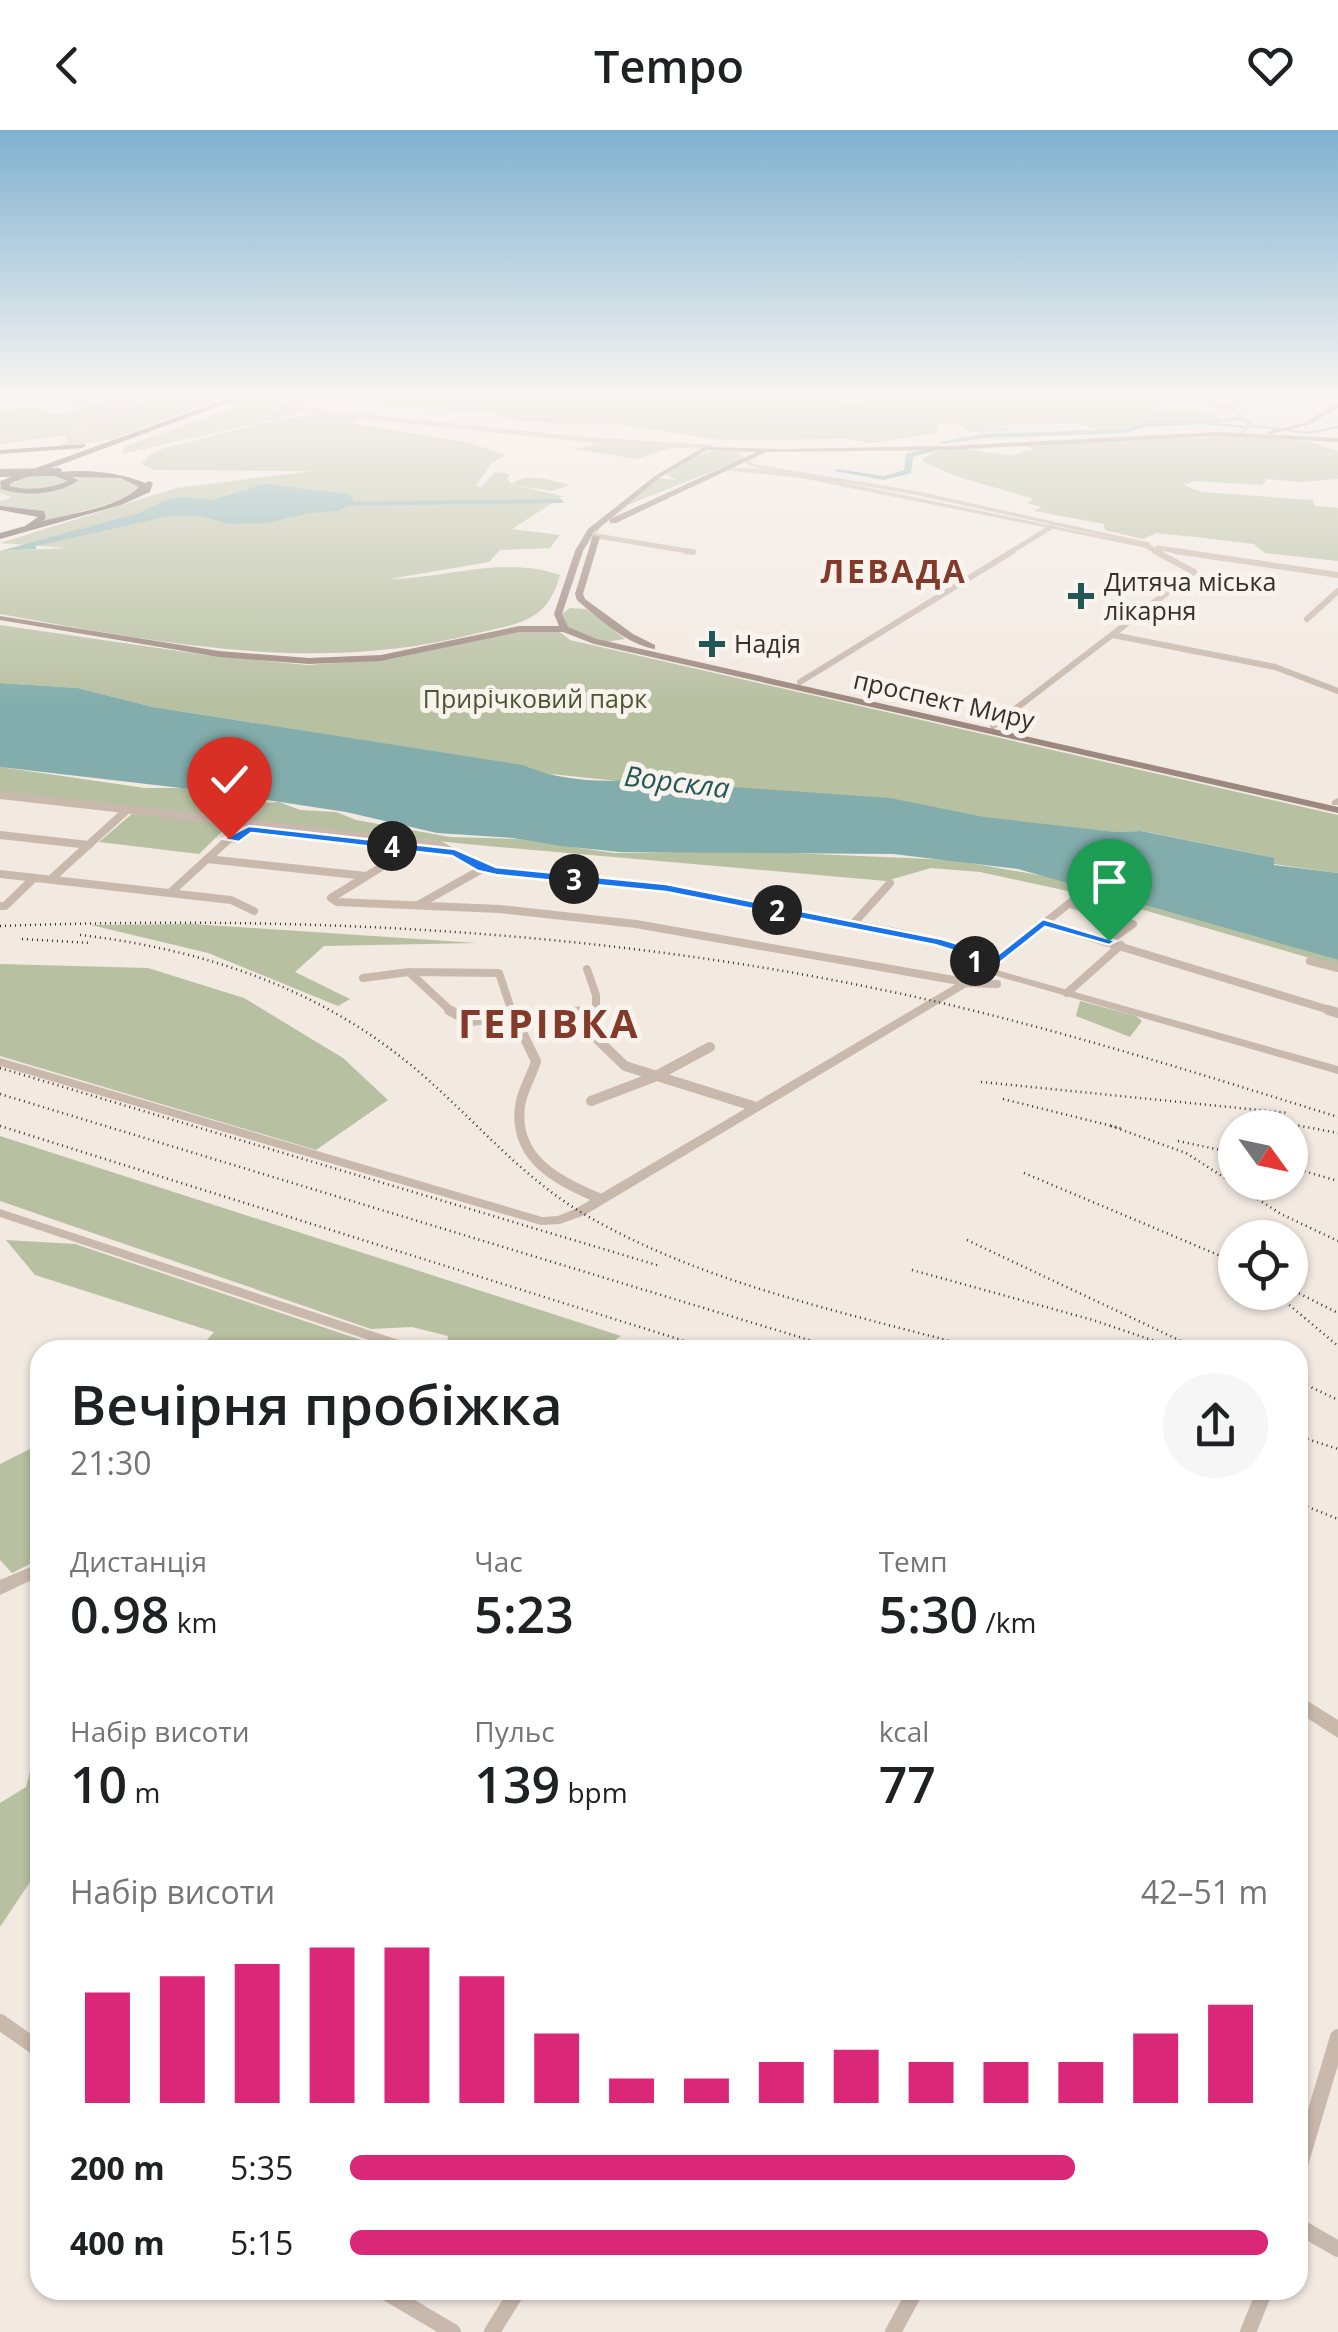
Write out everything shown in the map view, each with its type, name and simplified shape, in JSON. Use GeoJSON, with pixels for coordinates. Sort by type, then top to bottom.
{"type":"FeatureCollection","features":[{"type":"Feature","properties":{"kind":"highway"},"geometry":{"type":"LineString","coordinates":[[0,536],[126,499]]}},
{"type":"Feature","properties":{"kind":"highway"},"geometry":{"type":"LineString","coordinates":[[0,508],[42,514],[40,521],[18,531]]}},
{"type":"Feature","properties":{"kind":"main road"},"geometry":{"type":"LineString","coordinates":[[0,618],[219,654],[309,661],[399,655],[519,630],[564,629],[559,620],[560,609],[578,551],[597,524],[629,499]]}},
{"type":"Feature","properties":{"kind":"main road"},"geometry":{"type":"LineString","coordinates":[[587,606],[578,594],[597,536],[628,512],[658,499]]}},
{"type":"Feature","properties":{"kind":"main road"},"geometry":{"type":"LineString","coordinates":[[578,551],[590,552]]}},
{"type":"Feature","properties":{"kind":"main road"},"geometry":{"type":"LineString","coordinates":[[519,630],[560,609],[587,606]]}},
{"type":"Feature","properties":{"kind":"main road","name":"проспект Миру"},"geometry":{"type":"LineString","coordinates":[[587,606],[630,636],[701,663],[1337,804]]}},
{"type":"Feature","properties":{"kind":"main road","name":"проспект Миру"},"geometry":{"type":"LineString","coordinates":[[564,629],[611,645],[800,682],[1238,784]]}},
{"type":"Feature","properties":{"kind":"main road"},"geometry":{"type":"LineString","coordinates":[[611,645],[630,636]]}},
{"type":"Feature","properties":{"kind":"street"},"geometry":{"type":"LineString","coordinates":[[921,499],[1194,554],[1338,575]]}},
{"type":"Feature","properties":{"kind":"street"},"geometry":{"type":"LineString","coordinates":[[800,682],[1055,526]]}},
{"type":"Feature","properties":{"kind":"street"},"geometry":{"type":"LineString","coordinates":[[597,536],[693,552]]}},
{"type":"Feature","properties":{"kind":"street"},"geometry":{"type":"LineString","coordinates":[[993,726],[1194,572],[1148,545]]}},
{"type":"Feature","properties":{"kind":"street"},"geometry":{"type":"LineString","coordinates":[[1307,619],[1338,592]]}},
{"type":"Feature","properties":{"kind":"street"},"geometry":{"type":"LineString","coordinates":[[1113,634],[1275,667],[1338,691]]}},
{"type":"Feature","properties":{"kind":"street"},"geometry":{"type":"LineString","coordinates":[[0,795],[455,853]]}},
{"type":"Feature","properties":{"kind":"street"},"geometry":{"type":"LineString","coordinates":[[50,880],[128,810]]}},
{"type":"Feature","properties":{"kind":"street"},"geometry":{"type":"LineString","coordinates":[[171,892],[229,839],[239,838],[252,826],[422,842],[455,853],[482,868],[666,888],[963,949],[982,973]]}},
{"type":"Feature","properties":{"kind":"street"},"geometry":{"type":"LineString","coordinates":[[0,835],[89,845]]}},
{"type":"Feature","properties":{"kind":"street"},"geometry":{"type":"LineString","coordinates":[[412,848],[330,898],[338,902],[500,909],[636,924],[964,983],[998,984]]}},
{"type":"Feature","properties":{"kind":"street"},"geometry":{"type":"LineString","coordinates":[[207,858],[366,876]]}},
{"type":"Feature","properties":{"kind":"street"},"geometry":{"type":"LineString","coordinates":[[415,906],[482,868]]}},
{"type":"Feature","properties":{"kind":"street"},"geometry":{"type":"LineString","coordinates":[[0,874],[231,900],[254,912]]}},
{"type":"Feature","properties":{"kind":"street"},"geometry":{"type":"LineString","coordinates":[[0,906],[5,906],[34,878]]}},
{"type":"Feature","properties":{"kind":"street"},"geometry":{"type":"LineString","coordinates":[[853,924],[890,883]]}},
{"type":"Feature","properties":{"kind":"street"},"geometry":{"type":"LineString","coordinates":[[0,1062],[541,1221],[560,1220],[580,1212],[982,973],[1082,893]]}},
{"type":"Feature","properties":{"kind":"street"},"geometry":{"type":"LineString","coordinates":[[1070,904],[1133,924],[1109,941]]}},
{"type":"Feature","properties":{"kind":"street"},"geometry":{"type":"LineString","coordinates":[[1043,922],[1338,1013]]}},
{"type":"Feature","properties":{"kind":"street"},"geometry":{"type":"LineString","coordinates":[[1067,993],[1121,945]]}},
{"type":"Feature","properties":{"kind":"street"},"geometry":{"type":"LineString","coordinates":[[1310,961],[1338,968]]}},
{"type":"Feature","properties":{"kind":"street"},"geometry":{"type":"LineString","coordinates":[[587,969],[597,1010],[596,1038],[626,1066],[654,1078],[753,1106]]}},
{"type":"Feature","properties":{"kind":"street"},"geometry":{"type":"LineString","coordinates":[[409,972],[457,1016],[482,1022],[597,1010]]}},
{"type":"Feature","properties":{"kind":"street"},"geometry":{"type":"LineString","coordinates":[[363,978],[409,972],[499,973],[513,1017],[536,1061],[520,1103],[518,1138],[529,1157],[575,1189],[600,1199]]}},
{"type":"Feature","properties":{"kind":"street"},"geometry":{"type":"LineString","coordinates":[[982,973],[993,972],[1338,1070]]}},
{"type":"Feature","properties":{"kind":"street"},"geometry":{"type":"LineString","coordinates":[[591,1101],[654,1078],[710,1047]]}},
{"type":"Feature","properties":{"kind":"street"},"geometry":{"type":"LineString","coordinates":[[0,1213],[385,1340]]}},
{"type":"Feature","properties":{"kind":"street"},"geometry":{"type":"LineString","coordinates":[[0,1588],[30,1574]]}},
{"type":"Feature","properties":{"kind":"street"},"geometry":{"type":"LineString","coordinates":[[1308,1709],[1338,1730]]}},
{"type":"Feature","properties":{"kind":"street"},"geometry":{"type":"LineString","coordinates":[[0,2022],[30,2043]]}},
{"type":"Feature","properties":{"kind":"street"},"geometry":{"type":"LineString","coordinates":[[1308,2138],[1338,2037]]}},
{"type":"Feature","properties":{"kind":"street"},"geometry":{"type":"LineString","coordinates":[[1308,2232],[1338,2249]]}},
{"type":"Feature","properties":{"kind":"street"},"geometry":{"type":"LineString","coordinates":[[399,2300],[453,2332]]}},
{"type":"Feature","properties":{"kind":"street"},"geometry":{"type":"LineString","coordinates":[[492,2332],[512,2300]]}},
{"type":"Feature","properties":{"kind":"street"},"geometry":{"type":"LineString","coordinates":[[893,2332],[911,2300]]}},
{"type":"Feature","properties":{"kind":"street"},"geometry":{"type":"LineString","coordinates":[[1248,2332],[1261,2300]]}},
{"type":"Feature","properties":{"kind":"green space"},"geometry":{"type":"Polygon","coordinates":[[[122,499],[38,524],[46,518],[43,511],[0,507],[0,501],[122,499]]]}},
{"type":"Feature","properties":{"kind":"green space"},"geometry":{"type":"Polygon","coordinates":[[[142,499],[559,499],[512,529],[560,535],[550,548],[500,550],[489,562],[389,579],[495,567],[538,569],[560,575],[547,603],[538,612],[504,627],[414,646],[355,652],[237,650],[118,635],[0,614],[0,551],[68,548],[0,543],[142,499]]]}},
{"type":"Feature","properties":{"kind":"green space"},"geometry":{"type":"Polygon","coordinates":[[[633,499],[643,499],[601,527],[584,549],[599,526],[633,499]]]}},
{"type":"Feature","properties":{"kind":"green space"},"geometry":{"type":"Polygon","coordinates":[[[1034,499],[1313,500],[1315,506],[1338,508],[1338,561],[1265,553],[1254,544],[1156,533],[1143,539],[1105,530],[1104,524],[1034,511],[1042,507],[1027,503],[1034,499]]]}},
{"type":"Feature","properties":{"kind":"green space"},"geometry":{"type":"Polygon","coordinates":[[[570,608],[586,609],[625,639],[605,642],[567,628],[562,614],[570,608]]]}},
{"type":"Feature","properties":{"kind":"green space","name":"Прирічковий парк"},"geometry":{"type":"Polygon","coordinates":[[[0,625],[206,655],[307,665],[391,659],[534,628],[560,632],[570,640],[1338,815],[1338,873],[1273,864],[1274,859],[1260,855],[1142,831],[1116,832],[541,773],[525,766],[153,707],[78,688],[0,683],[0,625]]]}},
{"type":"Feature","properties":{"kind":"green space"},"geometry":{"type":"Polygon","coordinates":[[[0,767],[145,788],[184,788],[221,799],[230,796],[261,803],[279,802],[300,810],[336,812],[356,820],[450,837],[517,839],[614,853],[742,851],[953,860],[1044,876],[1338,960],[1338,966],[1109,900],[980,872],[931,868],[886,881],[466,844],[0,793],[0,767]]]}},
{"type":"Feature","properties":{"kind":"green space"},"geometry":{"type":"Polygon","coordinates":[[[133,813],[230,824],[199,854],[99,842],[133,813]]]}},
{"type":"Feature","properties":{"kind":"green space"},"geometry":{"type":"Polygon","coordinates":[[[193,924],[477,943],[324,946],[295,972],[350,999],[338,1006],[208,953],[91,925],[193,924]]]}},
{"type":"Feature","properties":{"kind":"green space"},"geometry":{"type":"Polygon","coordinates":[[[0,964],[148,968],[244,998],[343,1058],[388,1100],[316,1150],[0,1056],[0,964]]]}},
{"type":"Feature","properties":{"kind":"green space"},"geometry":{"type":"Polygon","coordinates":[[[1080,1001],[1142,1021],[1130,1037],[1076,1016],[1080,1001]]]}},
{"type":"Feature","properties":{"kind":"green space"},"geometry":{"type":"Polygon","coordinates":[[[0,1136],[621,1336],[615,1340],[447,1340],[448,1336],[412,1327],[371,1329],[0,1201],[0,1136]]]}},
{"type":"Feature","properties":{"kind":"green space"},"geometry":{"type":"Polygon","coordinates":[[[6,1240],[75,1244],[361,1340],[207,1340],[214,1332],[35,1275],[6,1240]]]}},
{"type":"Feature","properties":{"kind":"green space"},"geometry":{"type":"Polygon","coordinates":[[[30,1449],[30,1564],[12,1573],[0,1560],[0,1464],[30,1449]]]}},
{"type":"Feature","properties":{"kind":"green space"},"geometry":{"type":"Polygon","coordinates":[[[30,1772],[30,1882],[0,1927],[0,1803],[26,1787],[30,1772]]]}},
{"type":"Feature","properties":{"kind":"water"},"geometry":{"type":"Polygon","coordinates":[[[352,499],[355,503],[338,511],[267,523],[229,524],[200,516],[170,516],[35,546],[37,549],[0,551],[139,513],[163,501],[352,499]]]}},
{"type":"Feature","properties":{"kind":"water"},"geometry":{"type":"Polygon","coordinates":[[[0,683],[78,688],[153,707],[523,765],[576,779],[890,798],[984,817],[1116,832],[1141,831],[1274,858],[1274,865],[1338,873],[1338,960],[1018,869],[893,854],[620,852],[437,833],[346,812],[207,791],[0,767],[0,683]]]}},
{"type":"Feature","properties":{"kind":"waterway"},"geometry":{"type":"LineString","coordinates":[[331,504],[561,501]]}},
{"type":"Feature","properties":{"kind":"railway"},"geometry":{"type":"LineString","coordinates":[[0,926],[340,926],[566,941],[678,955],[790,972],[1012,1020],[1338,1117]]}},
{"type":"Feature","properties":{"kind":"railway"},"geometry":{"type":"LineString","coordinates":[[80,935],[170,950],[213,962],[256,976],[337,1014],[412,1066],[537,1181],[584,1214],[630,1239],[779,1295],[946,1340]]}},
{"type":"Feature","properties":{"kind":"railway"},"geometry":{"type":"LineString","coordinates":[[22,939],[91,943]]}},
{"type":"Feature","properties":{"kind":"railway"},"geometry":{"type":"LineString","coordinates":[[0,1068],[660,1266]]}},
{"type":"Feature","properties":{"kind":"railway"},"geometry":{"type":"LineString","coordinates":[[981,1082],[1259,1110]]}},
{"type":"Feature","properties":{"kind":"railway"},"geometry":{"type":"LineString","coordinates":[[0,1094],[809,1340]]}},
{"type":"Feature","properties":{"kind":"railway"},"geometry":{"type":"LineString","coordinates":[[1003,1099],[1124,1129]]}},
{"type":"Feature","properties":{"kind":"railway"},"geometry":{"type":"LineString","coordinates":[[0,1126],[681,1340]]}},
{"type":"Feature","properties":{"kind":"railway"},"geometry":{"type":"LineString","coordinates":[[1111,1126],[1186,1153],[1281,1214],[1338,1241]]}},
{"type":"Feature","properties":{"kind":"railway"},"geometry":{"type":"LineString","coordinates":[[1308,1127],[1338,1133]]}},
{"type":"Feature","properties":{"kind":"railway"},"geometry":{"type":"LineString","coordinates":[[1178,1141],[1218,1149]]}},
{"type":"Feature","properties":{"kind":"railway"},"geometry":{"type":"LineString","coordinates":[[1308,1172],[1338,1181]]}},
{"type":"Feature","properties":{"kind":"railway"},"geometry":{"type":"LineString","coordinates":[[1024,1173],[1218,1255]]}},
{"type":"Feature","properties":{"kind":"railway"},"geometry":{"type":"LineString","coordinates":[[967,1240],[1179,1340]]}},
{"type":"Feature","properties":{"kind":"railway"},"geometry":{"type":"LineString","coordinates":[[912,1270],[1152,1340]]}},
{"type":"Feature","properties":{"kind":"railway"},"geometry":{"type":"LineString","coordinates":[[1308,1298],[1338,1313]]}},
{"type":"Feature","properties":{"kind":"railway"},"geometry":{"type":"LineString","coordinates":[[1295,1310],[1338,1346]]}},
{"type":"Feature","properties":{"kind":"railway"},"geometry":{"type":"LineString","coordinates":[[1308,1386],[1338,1400]]}},
{"type":"Feature","properties":{"kind":"railway"},"geometry":{"type":"LineString","coordinates":[[1308,1439],[1338,1449]]}},
{"type":"Feature","properties":{"kind":"railway"},"geometry":{"type":"LineString","coordinates":[[1308,1507],[1338,1519]]}},
{"type":"Feature","properties":{"kind":"place","name":"Дитяча міська лікарня"},"geometry":{"type":"Point","coordinates":[1081,596]}},
{"type":"Feature","properties":{"kind":"place","name":"Надія"},"geometry":{"type":"Point","coordinates":[712,644]}},
{"type":"Feature","properties":{"kind":"district","name":"ЛЕВАДА"},"geometry":{"type":"Point","coordinates":[894,572]}},
{"type":"Feature","properties":{"kind":"district","name":"ГЕРІВКА"},"geometry":{"type":"Point","coordinates":[549,1024]}},
{"type":"Feature","properties":{"kind":"route"},"geometry":{"type":"LineString","coordinates":[[229,839],[239,838],[249,829],[455,853],[496,871],[666,888],[900,932],[963,949],[982,973],[1043,922],[1109,941]]}},
{"type":"Feature","properties":{"kind":"water label","name":"Ворскла"},"geometry":{"type":"Point","coordinates":[677,782]}}]}
